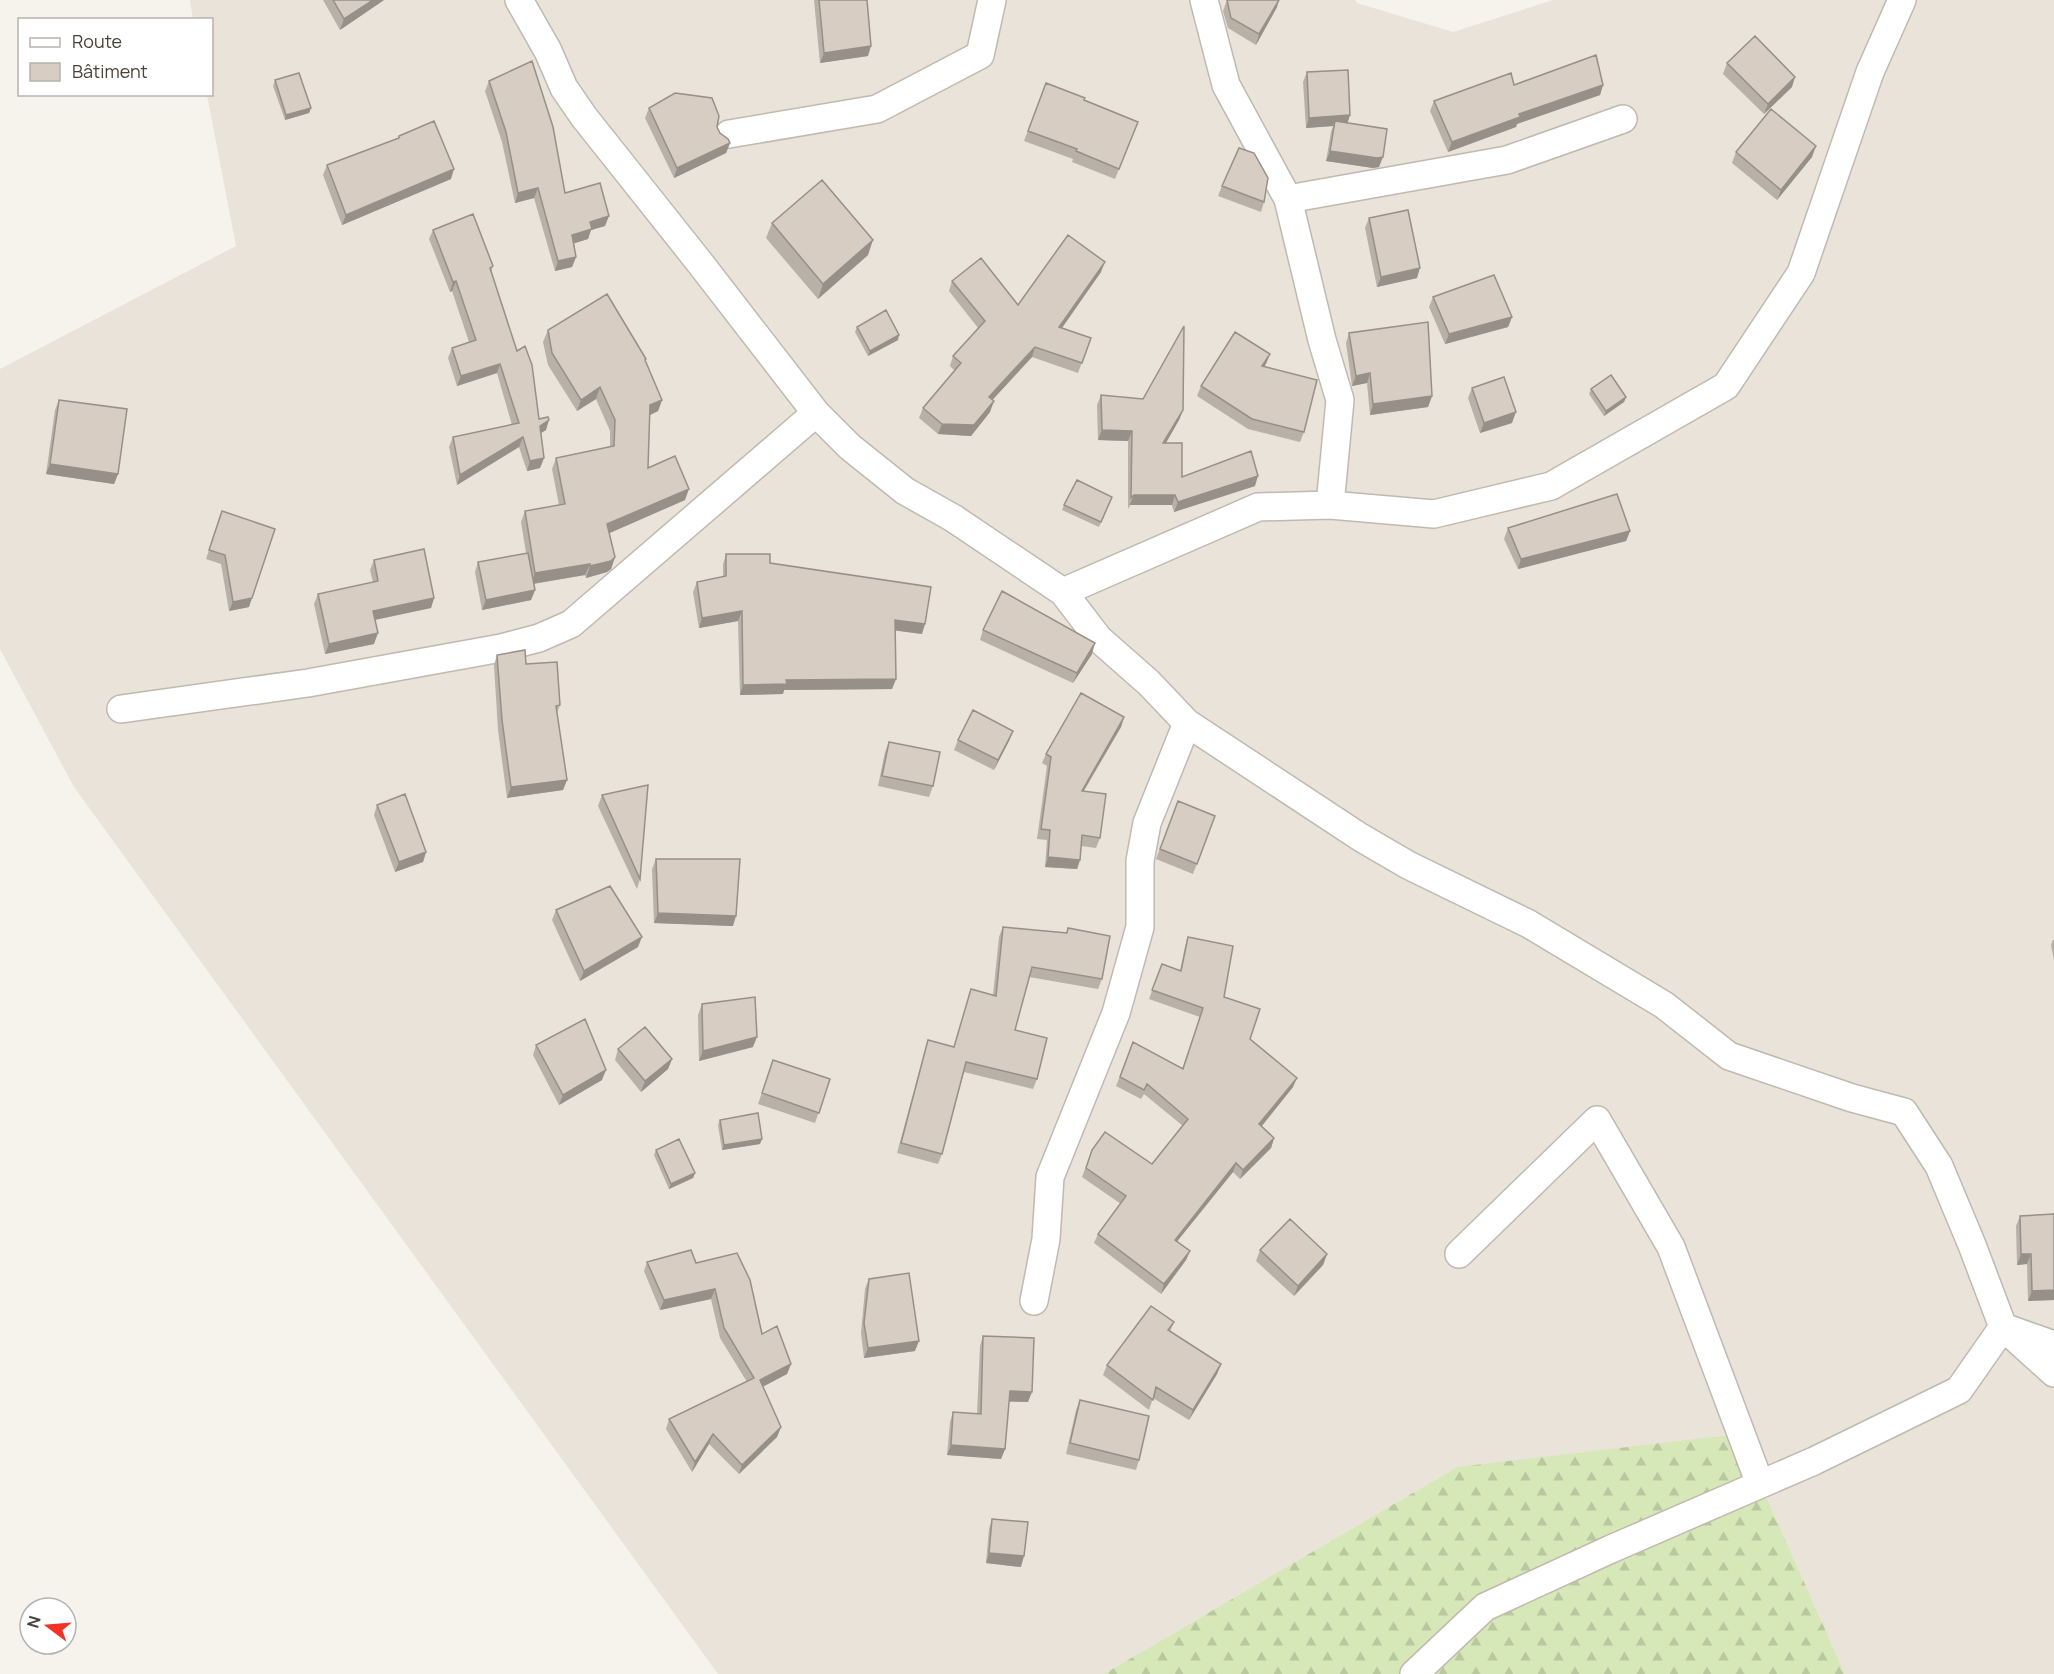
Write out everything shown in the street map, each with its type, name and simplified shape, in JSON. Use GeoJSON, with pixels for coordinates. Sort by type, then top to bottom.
{"type":"FeatureCollection","features":[{"type":"Feature","properties":{"kind":"street"},"geometry":{"type":"LineString","coordinates":[[519,0],[548,51],[564,88],[584,117],[816,413],[850,447],[905,491],[953,518],[1063,592],[1099,639],[1149,683],[1187,723],[1360,837],[1408,865],[1529,924],[1664,1005],[1729,1056],[1852,1098],[1904,1112],[1939,1166],[2003,1327],[2054,1373]]}},
{"type":"Feature","properties":{"kind":"street"},"geometry":{"type":"LineString","coordinates":[[729,134],[877,110],[980,55],[992,0]]}},
{"type":"Feature","properties":{"kind":"street"},"geometry":{"type":"LineString","coordinates":[[1204,0],[1226,85],[1288,199],[1322,340],[1340,400],[1330,505]]}},
{"type":"Feature","properties":{"kind":"street"},"geometry":{"type":"LineString","coordinates":[[1063,592],[1258,507],[1330,505],[1434,514],[1551,486],[1726,386],[1801,273],[1870,72],[1902,0]]}},
{"type":"Feature","properties":{"kind":"street"},"geometry":{"type":"LineString","coordinates":[[1288,199],[1507,160],[1623,119]]}},
{"type":"Feature","properties":{"kind":"street"},"geometry":{"type":"LineString","coordinates":[[121,709],[308,683],[501,648],[539,638],[571,624],[816,413]]}},
{"type":"Feature","properties":{"kind":"street"},"geometry":{"type":"LineString","coordinates":[[1034,1301],[1046,1239],[1050,1177],[1116,1013],[1140,927],[1140,861],[1147,823],[1187,723]]}},
{"type":"Feature","properties":{"kind":"street"},"geometry":{"type":"LineString","coordinates":[[1459,1254],[1597,1120],[1671,1246],[1760,1484]]}},
{"type":"Feature","properties":{"kind":"street"},"geometry":{"type":"LineString","coordinates":[[2003,1327],[2054,1345]]}},
{"type":"Feature","properties":{"kind":"street"},"geometry":{"type":"LineString","coordinates":[[1414,1674],[1485,1607],[1611,1549],[1814,1461],[1959,1390],[2003,1327]]}},
{"type":"Feature","properties":{"kind":"shaded area"},"geometry":{"type":"Polygon","coordinates":[[[190,0],[1355,0],[1357,3],[1453,32],[1553,0],[2054,0],[2054,1674],[1845,1674],[1760,1484],[1457,1467],[1104,1674],[718,1674],[74,787],[0,649],[0,369],[236,246],[207,96],[213,96],[213,18],[193,18],[190,0]]]}},
{"type":"Feature","properties":{"kind":"green space"},"geometry":{"type":"Polygon","coordinates":[[[1738,1434],[1845,1674],[1104,1674],[1457,1467],[1738,1434]]]}},
{"type":"Feature","properties":{"kind":"building"},"geometry":{"type":"Polygon","coordinates":[[[333,0],[373,0],[344,19],[333,0]]]}},
{"type":"Feature","properties":{"kind":"building"},"geometry":{"type":"Polygon","coordinates":[[[819,0],[867,0],[871,46],[824,53],[819,0]]]}},
{"type":"Feature","properties":{"kind":"building"},"geometry":{"type":"Polygon","coordinates":[[[1227,0],[1279,0],[1259,34],[1231,18],[1227,0]]]}},
{"type":"Feature","properties":{"kind":"building"},"geometry":{"type":"Polygon","coordinates":[[[1755,36],[1795,77],[1768,104],[1727,63],[1755,36]]]}},
{"type":"Feature","properties":{"kind":"building"},"geometry":{"type":"Polygon","coordinates":[[[1596,55],[1603,85],[1519,114],[1520,117],[1452,142],[1434,101],[1511,73],[1514,85],[1596,55]]]}},
{"type":"Feature","properties":{"kind":"building"},"geometry":{"type":"Polygon","coordinates":[[[532,61],[553,127],[565,193],[600,183],[609,216],[590,222],[592,229],[572,235],[576,257],[558,261],[538,188],[518,193],[506,132],[489,81],[532,61]]]}},
{"type":"Feature","properties":{"kind":"building"},"geometry":{"type":"Polygon","coordinates":[[[1348,70],[1350,115],[1309,118],[1307,72],[1348,70]]]}},
{"type":"Feature","properties":{"kind":"building"},"geometry":{"type":"Polygon","coordinates":[[[299,73],[311,108],[286,115],[275,80],[299,73]]]}},
{"type":"Feature","properties":{"kind":"building"},"geometry":{"type":"Polygon","coordinates":[[[1046,83],[1138,122],[1119,169],[1076,151],[1077,149],[1028,131],[1046,83]]]}},
{"type":"Feature","properties":{"kind":"building"},"geometry":{"type":"Polygon","coordinates":[[[675,93],[712,98],[719,116],[717,127],[730,143],[677,168],[649,108],[675,93]]]}},
{"type":"Feature","properties":{"kind":"building"},"geometry":{"type":"Polygon","coordinates":[[[1771,109],[1816,146],[1781,190],[1736,152],[1771,109]]]}},
{"type":"Feature","properties":{"kind":"building"},"geometry":{"type":"Polygon","coordinates":[[[434,121],[454,169],[346,215],[327,165],[399,138],[434,121]]]}},
{"type":"Feature","properties":{"kind":"building"},"geometry":{"type":"Polygon","coordinates":[[[1335,121],[1387,129],[1383,157],[1330,151],[1335,121]]]}},
{"type":"Feature","properties":{"kind":"building"},"geometry":{"type":"Polygon","coordinates":[[[1239,148],[1254,153],[1268,178],[1264,202],[1222,186],[1239,148]]]}},
{"type":"Feature","properties":{"kind":"building"},"geometry":{"type":"Polygon","coordinates":[[[822,180],[873,240],[823,284],[772,223],[822,180]]]}},
{"type":"Feature","properties":{"kind":"building"},"geometry":{"type":"Polygon","coordinates":[[[1408,210],[1420,268],[1381,277],[1369,218],[1408,210]]]}},
{"type":"Feature","properties":{"kind":"building"},"geometry":{"type":"Polygon","coordinates":[[[473,214],[493,266],[490,268],[517,351],[525,346],[532,365],[539,419],[548,417],[549,420],[540,426],[544,458],[530,461],[523,437],[460,475],[453,437],[519,423],[500,364],[461,376],[452,348],[476,340],[456,281],[453,282],[433,230],[473,214]]]}},
{"type":"Feature","properties":{"kind":"building"},"geometry":{"type":"Polygon","coordinates":[[[1068,235],[1105,262],[1059,327],[1091,338],[1082,363],[1035,347],[989,397],[994,401],[974,425],[942,424],[923,408],[961,363],[953,356],[985,321],[952,281],[981,258],[1018,305],[1068,235]]]}},
{"type":"Feature","properties":{"kind":"building"},"geometry":{"type":"Polygon","coordinates":[[[1494,275],[1512,317],[1449,334],[1433,297],[1494,275]]]}},
{"type":"Feature","properties":{"kind":"building"},"geometry":{"type":"Polygon","coordinates":[[[607,294],[646,359],[662,400],[650,405],[648,468],[675,456],[689,489],[607,524],[615,557],[611,561],[535,573],[525,511],[565,504],[556,458],[614,446],[615,420],[600,387],[581,400],[552,353],[548,330],[607,294]]]}},
{"type":"Feature","properties":{"kind":"building"},"geometry":{"type":"Polygon","coordinates":[[[886,310],[899,335],[870,351],[857,327],[886,310]]]}},
{"type":"Feature","properties":{"kind":"building"},"geometry":{"type":"Polygon","coordinates":[[[1428,322],[1432,396],[1373,404],[1370,373],[1356,376],[1349,333],[1428,322]]]}},
{"type":"Feature","properties":{"kind":"building"},"geometry":{"type":"Polygon","coordinates":[[[1184,326],[1183,410],[1163,443],[1182,443],[1182,477],[1251,451],[1258,476],[1178,502],[1175,495],[1134,495],[1131,498],[1132,431],[1102,430],[1101,395],[1143,399],[1184,326]]]}},
{"type":"Feature","properties":{"kind":"building"},"geometry":{"type":"Polygon","coordinates":[[[1235,332],[1270,354],[1262,366],[1317,380],[1304,432],[1252,419],[1201,386],[1235,332]]]}},
{"type":"Feature","properties":{"kind":"building"},"geometry":{"type":"Polygon","coordinates":[[[1611,375],[1626,397],[1606,411],[1591,389],[1611,375]]]}},
{"type":"Feature","properties":{"kind":"building"},"geometry":{"type":"Polygon","coordinates":[[[1504,377],[1516,412],[1484,423],[1472,388],[1504,377]]]}},
{"type":"Feature","properties":{"kind":"building"},"geometry":{"type":"Polygon","coordinates":[[[59,400],[127,409],[118,474],[50,464],[59,400]]]}},
{"type":"Feature","properties":{"kind":"building"},"geometry":{"type":"Polygon","coordinates":[[[1077,480],[1112,497],[1101,522],[1064,505],[1077,480]]]}},
{"type":"Feature","properties":{"kind":"building"},"geometry":{"type":"Polygon","coordinates":[[[1617,494],[1630,531],[1521,559],[1508,528],[1617,494]]]}},
{"type":"Feature","properties":{"kind":"building"},"geometry":{"type":"Polygon","coordinates":[[[222,511],[275,529],[252,598],[233,602],[225,555],[209,550],[222,511]]]}},
{"type":"Feature","properties":{"kind":"building"},"geometry":{"type":"Polygon","coordinates":[[[424,549],[434,598],[373,611],[378,633],[329,644],[318,594],[378,581],[374,560],[424,549]]]}},
{"type":"Feature","properties":{"kind":"building"},"geometry":{"type":"Polygon","coordinates":[[[528,553],[535,590],[486,600],[478,562],[528,553]]]}},
{"type":"Feature","properties":{"kind":"building"},"geometry":{"type":"Polygon","coordinates":[[[726,554],[770,554],[770,563],[931,587],[925,624],[895,620],[896,679],[786,680],[787,684],[743,685],[742,611],[702,618],[697,582],[726,576],[726,554]]]}},
{"type":"Feature","properties":{"kind":"building"},"geometry":{"type":"Polygon","coordinates":[[[1002,591],[1095,643],[1077,673],[983,630],[1002,591]]]}},
{"type":"Feature","properties":{"kind":"building"},"geometry":{"type":"Polygon","coordinates":[[[525,650],[526,664],[557,662],[560,705],[556,706],[567,780],[511,787],[502,720],[497,655],[525,650]]]}},
{"type":"Feature","properties":{"kind":"building"},"geometry":{"type":"Polygon","coordinates":[[[1081,693],[1124,717],[1082,791],[1106,794],[1100,838],[1082,835],[1080,860],[1048,857],[1050,830],[1041,829],[1051,757],[1046,754],[1081,693]]]}},
{"type":"Feature","properties":{"kind":"building"},"geometry":{"type":"Polygon","coordinates":[[[973,710],[1013,731],[998,760],[958,740],[973,710]]]}},
{"type":"Feature","properties":{"kind":"building"},"geometry":{"type":"Polygon","coordinates":[[[889,742],[940,752],[933,786],[882,776],[889,742]]]}},
{"type":"Feature","properties":{"kind":"building"},"geometry":{"type":"Polygon","coordinates":[[[648,785],[640,879],[602,795],[648,785]]]}},
{"type":"Feature","properties":{"kind":"building"},"geometry":{"type":"Polygon","coordinates":[[[405,794],[426,852],[399,862],[377,805],[405,794]]]}},
{"type":"Feature","properties":{"kind":"building"},"geometry":{"type":"Polygon","coordinates":[[[1178,801],[1215,816],[1197,864],[1160,849],[1178,801]]]}},
{"type":"Feature","properties":{"kind":"building"},"geometry":{"type":"Polygon","coordinates":[[[656,859],[740,859],[736,916],[658,913],[656,859]]]}},
{"type":"Feature","properties":{"kind":"building"},"geometry":{"type":"Polygon","coordinates":[[[610,886],[642,937],[584,971],[556,910],[610,886]]]}},
{"type":"Feature","properties":{"kind":"building"},"geometry":{"type":"Polygon","coordinates":[[[1003,927],[1067,933],[1068,928],[1110,936],[1102,979],[1032,967],[1015,1030],[1047,1038],[1037,1079],[966,1062],[942,1154],[901,1143],[928,1040],[954,1047],[971,989],[996,996],[1003,927]]]}},
{"type":"Feature","properties":{"kind":"building"},"geometry":{"type":"Polygon","coordinates":[[[1188,937],[1233,946],[1224,997],[1260,1009],[1250,1039],[1297,1078],[1259,1124],[1274,1138],[1243,1170],[1236,1163],[1175,1240],[1190,1251],[1164,1284],[1098,1234],[1126,1196],[1086,1168],[1092,1150],[1105,1132],[1152,1164],[1188,1119],[1147,1084],[1144,1090],[1120,1077],[1133,1042],[1183,1069],[1203,1008],[1152,990],[1162,964],[1181,971],[1188,937]]]}},
{"type":"Feature","properties":{"kind":"building"},"geometry":{"type":"Polygon","coordinates":[[[755,997],[757,1037],[703,1051],[702,1004],[755,997]]]}},
{"type":"Feature","properties":{"kind":"building"},"geometry":{"type":"Polygon","coordinates":[[[585,1019],[606,1070],[563,1095],[536,1045],[585,1019]]]}},
{"type":"Feature","properties":{"kind":"building"},"geometry":{"type":"Polygon","coordinates":[[[645,1027],[672,1059],[645,1081],[618,1049],[645,1027]]]}},
{"type":"Feature","properties":{"kind":"building"},"geometry":{"type":"Polygon","coordinates":[[[773,1060],[830,1079],[819,1113],[762,1093],[773,1060]]]}},
{"type":"Feature","properties":{"kind":"building"},"geometry":{"type":"Polygon","coordinates":[[[758,1113],[762,1139],[724,1145],[720,1120],[758,1113]]]}},
{"type":"Feature","properties":{"kind":"building"},"geometry":{"type":"Polygon","coordinates":[[[679,1139],[695,1173],[671,1184],[656,1150],[679,1139]]]}},
{"type":"Feature","properties":{"kind":"building"},"geometry":{"type":"Polygon","coordinates":[[[2054,1214],[2054,1290],[2032,1291],[2031,1254],[2021,1254],[2020,1216],[2054,1214]]]}},
{"type":"Feature","properties":{"kind":"building"},"geometry":{"type":"Polygon","coordinates":[[[1290,1219],[1327,1254],[1298,1286],[1260,1250],[1290,1219]]]}},
{"type":"Feature","properties":{"kind":"building"},"geometry":{"type":"Polygon","coordinates":[[[691,1250],[696,1263],[737,1253],[750,1280],[762,1334],[777,1326],[791,1364],[760,1380],[781,1427],[742,1465],[713,1434],[695,1462],[669,1419],[754,1378],[724,1328],[715,1289],[664,1300],[647,1262],[691,1250]]]}},
{"type":"Feature","properties":{"kind":"building"},"geometry":{"type":"Polygon","coordinates":[[[909,1273],[919,1341],[868,1348],[864,1323],[869,1279],[909,1273]]]}},
{"type":"Feature","properties":{"kind":"building"},"geometry":{"type":"Polygon","coordinates":[[[1151,1306],[1174,1322],[1168,1330],[1221,1364],[1193,1410],[1156,1387],[1153,1400],[1107,1365],[1151,1306]]]}},
{"type":"Feature","properties":{"kind":"building"},"geometry":{"type":"Polygon","coordinates":[[[983,1336],[1034,1338],[1032,1392],[1010,1391],[1005,1449],[951,1445],[953,1412],[981,1414],[983,1336]]]}},
{"type":"Feature","properties":{"kind":"building"},"geometry":{"type":"Polygon","coordinates":[[[1080,1400],[1149,1416],[1139,1460],[1070,1443],[1080,1400]]]}},
{"type":"Feature","properties":{"kind":"building"},"geometry":{"type":"Polygon","coordinates":[[[992,1519],[1028,1522],[1024,1556],[989,1553],[992,1519]]]}}]}
